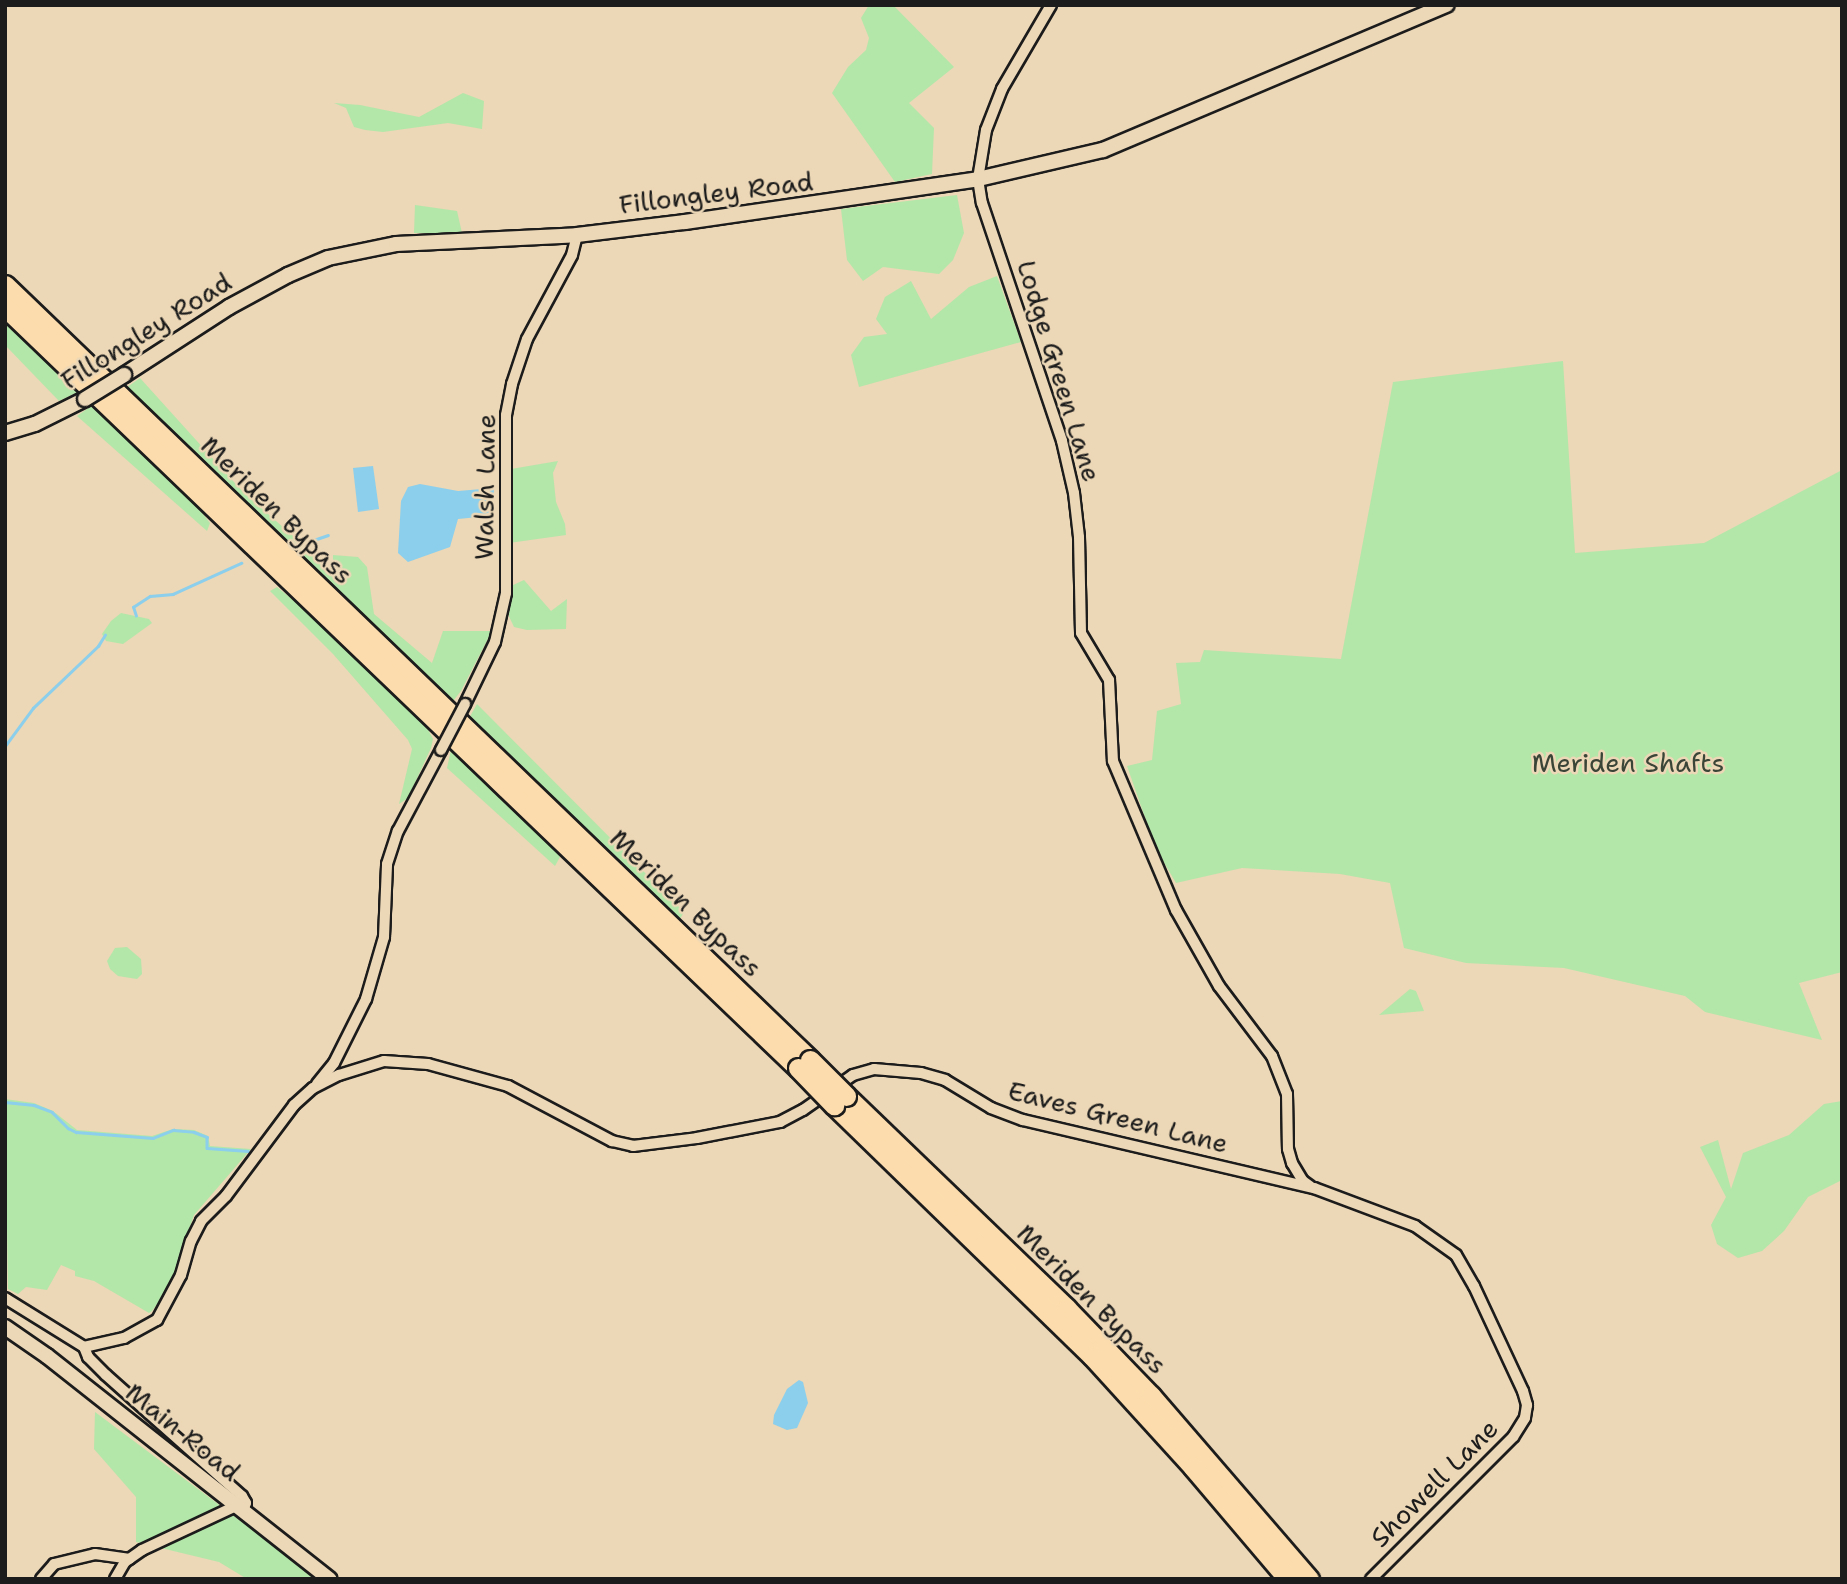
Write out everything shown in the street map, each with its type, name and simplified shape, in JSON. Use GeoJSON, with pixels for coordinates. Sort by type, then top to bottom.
{"type":"FeatureCollection","features":[{"type":"Feature","properties":{"kind":"highway","name":"Meriden Bypass"},"geometry":{"type":"LineString","coordinates":[[5,285],[840,1100],[1092,1356],[1193,1467],[1288,1579]]}},
{"type":"Feature","properties":{"kind":"highway","name":"Meriden Bypass"},"geometry":{"type":"LineString","coordinates":[[5,307],[804,1064]]}},
{"type":"Feature","properties":{"kind":"highway","name":"Meriden Bypass"},"geometry":{"type":"LineString","coordinates":[[840,1100],[1066,1308],[1151,1396],[1309,1579]]}},
{"type":"Feature","properties":{"kind":"main road","name":"Fillongley Road"},"geometry":{"type":"LineString","coordinates":[[5,433],[34,424],[86,399],[229,307],[288,275],[328,258],[396,244],[577,235],[817,205],[911,187],[978,179],[1102,150],[1447,5]]}},
{"type":"Feature","properties":{"kind":"main road","name":"Main Road"},"geometry":{"type":"LineString","coordinates":[[5,1327],[57,1363],[329,1579]]}},
{"type":"Feature","properties":{"kind":"street"},"geometry":{"type":"LineString","coordinates":[[978,179],[986,130],[1002,89],[1051,5]]}},
{"type":"Feature","properties":{"kind":"street","name":"Lodge Green Lane"},"geometry":{"type":"LineString","coordinates":[[978,179],[993,241],[1015,297],[1062,441],[1074,493],[1079,537],[1081,633],[1109,680],[1113,761],[1176,910],[1219,986],[1272,1056],[1287,1094],[1288,1149],[1292,1163]]}},
{"type":"Feature","properties":{"kind":"street","name":"Walsh Lane"},"geometry":{"type":"LineString","coordinates":[[334,1063],[356,1020],[376,970],[384,937],[387,864],[398,831],[495,642],[506,593],[506,415],[512,384],[527,339],[572,255],[577,235]]}},
{"type":"Feature","properties":{"kind":"street","name":"Eaves Green Lane"},"geometry":{"type":"LineString","coordinates":[[84,1347],[124,1338],[157,1320],[181,1275],[191,1241],[201,1221],[226,1196],[294,1105],[313,1088],[339,1075],[384,1061],[428,1064],[508,1086],[612,1141],[633,1146],[780,1122],[803,1110],[853,1075],[874,1069],[920,1073],[945,1080],[991,1108],[1023,1120],[1314,1188]]}},
{"type":"Feature","properties":{"kind":"street"},"geometry":{"type":"LineString","coordinates":[[313,1088],[334,1063],[339,1075]]}},
{"type":"Feature","properties":{"kind":"street"},"geometry":{"type":"LineString","coordinates":[[1277,1178],[1292,1163],[1303,1181],[1314,1188]]}},
{"type":"Feature","properties":{"kind":"street","name":"Showell Lane"},"geometry":{"type":"LineString","coordinates":[[1314,1188],[1415,1226],[1456,1255],[1474,1286],[1527,1405],[1525,1418],[1513,1437],[1371,1579]]}},
{"type":"Feature","properties":{"kind":"street"},"geometry":{"type":"LineString","coordinates":[[5,1298],[84,1347],[88,1357],[106,1375],[242,1496],[246,1503],[130,1559],[115,1579]]}},
{"type":"Feature","properties":{"kind":"street"},"geometry":{"type":"LineString","coordinates":[[41,1579],[54,1564],[95,1554],[130,1559]]}},
{"type":"Feature","properties":{"kind":"green space"},"geometry":{"type":"Polygon","coordinates":[[[869,5],[893,5],[954,67],[909,103],[934,128],[932,174],[895,182],[832,93],[848,67],[866,50],[869,38],[861,18],[869,5]]]}},
{"type":"Feature","properties":{"kind":"green space"},"geometry":{"type":"Polygon","coordinates":[[[463,93],[484,101],[482,129],[448,123],[383,132],[365,130],[354,127],[346,108],[334,103],[360,105],[419,117],[463,93]]]}},
{"type":"Feature","properties":{"kind":"green space"},"geometry":{"type":"Polygon","coordinates":[[[957,195],[964,233],[953,260],[939,274],[883,267],[863,281],[847,260],[841,209],[957,195]]]}},
{"type":"Feature","properties":{"kind":"green space"},"geometry":{"type":"Polygon","coordinates":[[[415,205],[457,211],[462,233],[414,233],[415,205]]]}},
{"type":"Feature","properties":{"kind":"green space"},"geometry":{"type":"Polygon","coordinates":[[[997,276],[1021,342],[859,387],[851,355],[864,337],[887,334],[876,319],[885,297],[911,281],[931,319],[969,287],[997,276]]]}},
{"type":"Feature","properties":{"kind":"green space"},"geometry":{"type":"Polygon","coordinates":[[[5,318],[80,391],[59,401],[5,345],[5,318]]]}},
{"type":"Feature","properties":{"kind":"green space","name":"Meriden Shafts"},"geometry":{"type":"Polygon","coordinates":[[[1563,361],[1575,553],[1704,543],[1842,470],[1842,972],[1799,983],[1822,1040],[1705,1012],[1685,996],[1564,968],[1466,963],[1404,948],[1390,883],[1340,874],[1242,868],[1176,883],[1156,849],[1127,766],[1152,760],[1157,711],[1181,704],[1176,663],[1200,662],[1204,650],[1341,659],[1393,382],[1563,361]]]}},
{"type":"Feature","properties":{"kind":"green space"},"geometry":{"type":"Polygon","coordinates":[[[140,378],[243,492],[333,571],[333,555],[358,557],[367,567],[374,614],[432,663],[443,631],[492,631],[461,691],[450,705],[123,390],[140,378]]]}},
{"type":"Feature","properties":{"kind":"green space"},"geometry":{"type":"Polygon","coordinates":[[[94,404],[197,506],[210,523],[207,531],[77,416],[94,404]]]}},
{"type":"Feature","properties":{"kind":"green space"},"geometry":{"type":"Polygon","coordinates":[[[558,461],[553,473],[556,502],[565,524],[566,535],[509,543],[511,469],[558,461]]]}},
{"type":"Feature","properties":{"kind":"green space"},"geometry":{"type":"Polygon","coordinates":[[[524,580],[551,611],[567,599],[566,629],[527,630],[514,627],[506,610],[511,586],[524,580]]]}},
{"type":"Feature","properties":{"kind":"green space"},"geometry":{"type":"Polygon","coordinates":[[[277,587],[423,720],[433,739],[431,748],[408,798],[399,804],[412,749],[408,740],[333,654],[270,591],[277,587]]]}},
{"type":"Feature","properties":{"kind":"green space"},"geometry":{"type":"Polygon","coordinates":[[[121,613],[149,619],[152,623],[123,644],[106,641],[102,634],[121,613]]]}},
{"type":"Feature","properties":{"kind":"green space"},"geometry":{"type":"Polygon","coordinates":[[[477,704],[684,912],[680,919],[670,916],[468,720],[477,704]]]}},
{"type":"Feature","properties":{"kind":"green space"},"geometry":{"type":"Polygon","coordinates":[[[451,750],[556,849],[560,857],[555,866],[447,768],[451,750]]]}},
{"type":"Feature","properties":{"kind":"green space"},"geometry":{"type":"Polygon","coordinates":[[[127,947],[141,959],[142,974],[137,979],[118,976],[110,969],[107,961],[115,948],[127,947]]]}},
{"type":"Feature","properties":{"kind":"green space"},"geometry":{"type":"Polygon","coordinates":[[[1410,989],[1416,991],[1424,1011],[1379,1015],[1410,989]]]}},
{"type":"Feature","properties":{"kind":"green space"},"geometry":{"type":"Polygon","coordinates":[[[5,1099],[34,1103],[53,1111],[77,1130],[152,1136],[173,1129],[194,1130],[208,1136],[210,1146],[251,1149],[194,1215],[168,1290],[152,1311],[149,1313],[94,1281],[75,1276],[75,1271],[61,1265],[47,1290],[26,1287],[18,1294],[8,1289],[5,1099]]]}},
{"type":"Feature","properties":{"kind":"green space"},"geometry":{"type":"Polygon","coordinates":[[[1842,1101],[1842,1180],[1808,1197],[1784,1231],[1762,1251],[1738,1258],[1717,1244],[1711,1225],[1726,1197],[1700,1147],[1718,1140],[1731,1189],[1743,1153],[1789,1135],[1824,1104],[1842,1101]]]}},
{"type":"Feature","properties":{"kind":"green space"},"geometry":{"type":"Polygon","coordinates":[[[95,1412],[318,1579],[247,1579],[219,1562],[136,1542],[136,1497],[94,1449],[95,1412]]]}},
{"type":"Feature","properties":{"kind":"water"},"geometry":{"type":"Polygon","coordinates":[[[373,466],[379,509],[358,512],[353,468],[373,466]]]}},
{"type":"Feature","properties":{"kind":"water"},"geometry":{"type":"Polygon","coordinates":[[[420,484],[458,491],[494,488],[493,506],[490,512],[478,517],[458,519],[450,547],[408,562],[398,553],[401,501],[408,487],[420,484]]]}},
{"type":"Feature","properties":{"kind":"water"},"geometry":{"type":"Polygon","coordinates":[[[799,1380],[803,1382],[808,1403],[797,1428],[787,1430],[773,1424],[774,1415],[787,1389],[799,1380]]]}},
{"type":"Feature","properties":{"kind":"waterway"},"geometry":{"type":"LineString","coordinates":[[305,543],[328,535]]}},
{"type":"Feature","properties":{"kind":"waterway"},"geometry":{"type":"LineString","coordinates":[[136,616],[133,607],[150,596],[173,594],[241,563]]}},
{"type":"Feature","properties":{"kind":"waterway"},"geometry":{"type":"LineString","coordinates":[[5,746],[33,708],[98,646],[105,635]]}},
{"type":"Feature","properties":{"kind":"waterway"},"geometry":{"type":"LineString","coordinates":[[5,1102],[34,1105],[52,1112],[76,1132],[153,1138],[173,1130],[194,1132],[207,1137],[207,1148],[248,1151]]}}]}
